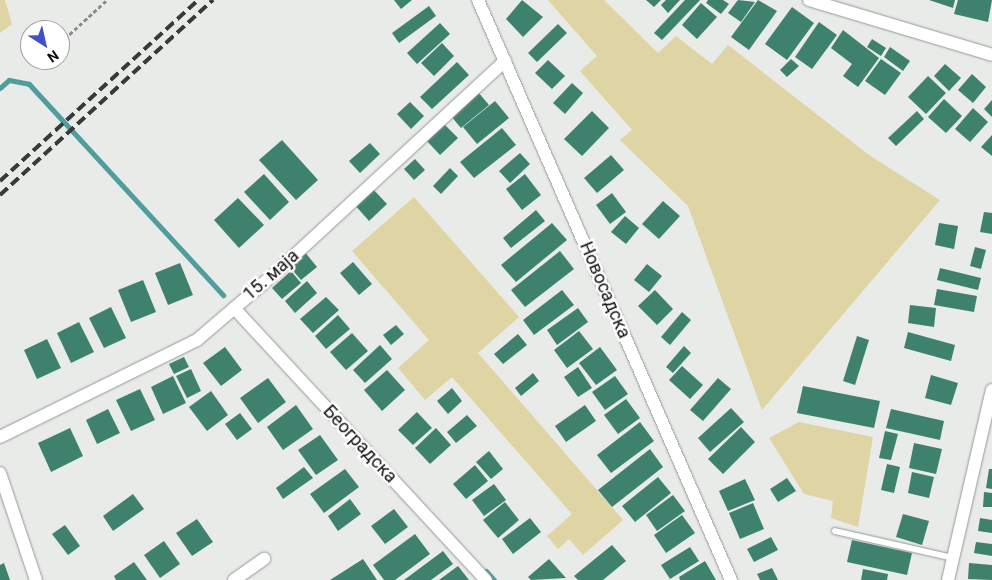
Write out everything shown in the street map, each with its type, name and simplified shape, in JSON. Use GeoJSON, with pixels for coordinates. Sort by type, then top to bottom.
{"type":"FeatureCollection","features":[{"type":"Feature","properties":{"kind":"street","name":"Новосадска"},"geometry":{"type":"LineString","coordinates":[[478,0],[731,580]]}},
{"type":"Feature","properties":{"kind":"street"},"geometry":{"type":"LineString","coordinates":[[809,0],[992,55]]}},
{"type":"Feature","properties":{"kind":"street","name":"15. маја"},"geometry":{"type":"LineString","coordinates":[[0,436],[196,340],[234,308],[505,61]]}},
{"type":"Feature","properties":{"kind":"street","name":"Београдска"},"geometry":{"type":"LineString","coordinates":[[234,308],[486,580]]}},
{"type":"Feature","properties":{"kind":"street"},"geometry":{"type":"LineString","coordinates":[[948,580],[992,390]]}},
{"type":"Feature","properties":{"kind":"street"},"geometry":{"type":"LineString","coordinates":[[0,473],[36,580]]}},
{"type":"Feature","properties":{"kind":"street"},"geometry":{"type":"LineString","coordinates":[[234,580],[264,559]]}},
{"type":"Feature","properties":{"kind":"lane"},"geometry":{"type":"LineString","coordinates":[[834,531],[953,558]]}},
{"type":"Feature","properties":{"kind":"path"},"geometry":{"type":"LineString","coordinates":[[70,34],[107,0]]}},
{"type":"Feature","properties":{"kind":"shaded area"},"geometry":{"type":"Polygon","coordinates":[[[0,0],[5,0],[12,24],[0,33],[0,0]]]}},
{"type":"Feature","properties":{"kind":"shaded area"},"geometry":{"type":"Polygon","coordinates":[[[548,0],[604,0],[658,53],[676,36],[712,64],[728,45],[869,155],[940,200],[762,410],[688,206],[620,140],[632,130],[580,71],[597,56],[548,0]]]}},
{"type":"Feature","properties":{"kind":"shaded area"},"geometry":{"type":"Polygon","coordinates":[[[414,197],[519,317],[478,353],[623,520],[583,555],[569,539],[558,549],[547,536],[572,514],[452,377],[425,400],[398,368],[429,340],[352,251],[414,197]]]}},
{"type":"Feature","properties":{"kind":"shaded area"},"geometry":{"type":"Polygon","coordinates":[[[799,422],[873,437],[858,527],[831,518],[833,501],[804,494],[769,438],[799,422]]]}},
{"type":"Feature","properties":{"kind":"building"},"geometry":{"type":"Polygon","coordinates":[[[394,0],[412,0],[401,9],[394,0]]]}},
{"type":"Feature","properties":{"kind":"building"},"geometry":{"type":"Polygon","coordinates":[[[522,0],[543,17],[523,37],[506,19],[522,0]]]}},
{"type":"Feature","properties":{"kind":"building"},"geometry":{"type":"Polygon","coordinates":[[[646,0],[661,0],[654,7],[646,0]]]}},
{"type":"Feature","properties":{"kind":"building"},"geometry":{"type":"Polygon","coordinates":[[[666,0],[680,0],[668,13],[661,5],[666,0]]]}},
{"type":"Feature","properties":{"kind":"building"},"geometry":{"type":"Polygon","coordinates":[[[685,0],[700,0],[662,40],[654,33],[685,0]]]}},
{"type":"Feature","properties":{"kind":"building"},"geometry":{"type":"Polygon","coordinates":[[[708,0],[723,0],[729,4],[721,14],[706,3],[708,0]]]}},
{"type":"Feature","properties":{"kind":"building"},"geometry":{"type":"Polygon","coordinates":[[[738,0],[755,2],[741,22],[728,13],[738,0]]]}},
{"type":"Feature","properties":{"kind":"building"},"geometry":{"type":"Polygon","coordinates":[[[758,0],[777,11],[749,50],[731,37],[758,0]]]}},
{"type":"Feature","properties":{"kind":"building"},"geometry":{"type":"Polygon","coordinates":[[[929,0],[955,0],[953,8],[929,0]]]}},
{"type":"Feature","properties":{"kind":"building"},"geometry":{"type":"Polygon","coordinates":[[[958,0],[992,0],[988,22],[954,14],[958,0]]]}},
{"type":"Feature","properties":{"kind":"building"},"geometry":{"type":"Polygon","coordinates":[[[701,3],[717,17],[697,39],[682,25],[701,3]]]}},
{"type":"Feature","properties":{"kind":"building"},"geometry":{"type":"Polygon","coordinates":[[[429,6],[436,16],[399,43],[392,33],[429,6]]]}},
{"type":"Feature","properties":{"kind":"building"},"geometry":{"type":"Polygon","coordinates":[[[792,7],[814,23],[787,60],[765,44],[792,7]]]}},
{"type":"Feature","properties":{"kind":"building"},"geometry":{"type":"Polygon","coordinates":[[[819,22],[837,35],[812,69],[795,57],[819,22]]]}},
{"type":"Feature","properties":{"kind":"building"},"geometry":{"type":"Polygon","coordinates":[[[440,23],[450,34],[417,64],[407,53],[440,23]]]}},
{"type":"Feature","properties":{"kind":"building"},"geometry":{"type":"Polygon","coordinates":[[[558,24],[567,33],[537,62],[528,53],[558,24]]]}},
{"type":"Feature","properties":{"kind":"building"},"geometry":{"type":"Polygon","coordinates":[[[843,30],[879,58],[858,87],[843,76],[852,64],[831,48],[843,30]]]}},
{"type":"Feature","properties":{"kind":"building"},"geometry":{"type":"Polygon","coordinates":[[[872,39],[886,48],[881,56],[867,47],[872,39]]]}},
{"type":"Feature","properties":{"kind":"building"},"geometry":{"type":"Polygon","coordinates":[[[442,43],[454,56],[434,76],[421,63],[442,43]]]}},
{"type":"Feature","properties":{"kind":"building"},"geometry":{"type":"Polygon","coordinates":[[[890,47],[910,61],[903,71],[884,57],[890,47]]]}},
{"type":"Feature","properties":{"kind":"building"},"geometry":{"type":"Polygon","coordinates":[[[791,59],[799,66],[787,77],[780,70],[791,59]]]}},
{"type":"Feature","properties":{"kind":"building"},"geometry":{"type":"Polygon","coordinates":[[[881,59],[901,73],[885,95],[865,81],[881,59]]]}},
{"type":"Feature","properties":{"kind":"building"},"geometry":{"type":"Polygon","coordinates":[[[548,60],[565,76],[552,89],[535,73],[548,60]]]}},
{"type":"Feature","properties":{"kind":"building"},"geometry":{"type":"Polygon","coordinates":[[[457,62],[469,75],[432,109],[420,97],[457,62]]]}},
{"type":"Feature","properties":{"kind":"building"},"geometry":{"type":"Polygon","coordinates":[[[945,64],[961,78],[949,91],[934,76],[945,64]]]}},
{"type":"Feature","properties":{"kind":"building"},"geometry":{"type":"Polygon","coordinates":[[[972,74],[986,87],[973,103],[958,90],[972,74]]]}},
{"type":"Feature","properties":{"kind":"building"},"geometry":{"type":"Polygon","coordinates":[[[928,76],[946,93],[926,114],[908,97],[928,76]]]}},
{"type":"Feature","properties":{"kind":"building"},"geometry":{"type":"Polygon","coordinates":[[[572,83],[583,93],[565,114],[553,103],[572,83]]]}},
{"type":"Feature","properties":{"kind":"building"},"geometry":{"type":"Polygon","coordinates":[[[478,92],[489,105],[461,128],[450,115],[478,92]]]}},
{"type":"Feature","properties":{"kind":"building"},"geometry":{"type":"Polygon","coordinates":[[[944,99],[962,116],[946,133],[928,117],[944,99]]]}},
{"type":"Feature","properties":{"kind":"building"},"geometry":{"type":"Polygon","coordinates":[[[992,100],[992,117],[984,109],[992,100]]]}},
{"type":"Feature","properties":{"kind":"building"},"geometry":{"type":"Polygon","coordinates":[[[495,101],[509,118],[477,144],[463,127],[495,101]]]}},
{"type":"Feature","properties":{"kind":"building"},"geometry":{"type":"Polygon","coordinates":[[[410,102],[424,116],[411,129],[397,114],[410,102]]]}},
{"type":"Feature","properties":{"kind":"building"},"geometry":{"type":"Polygon","coordinates":[[[973,108],[988,122],[970,142],[955,129],[973,108]]]}},
{"type":"Feature","properties":{"kind":"building"},"geometry":{"type":"Polygon","coordinates":[[[592,111],[609,128],[582,156],[564,139],[592,111]]]}},
{"type":"Feature","properties":{"kind":"building"},"geometry":{"type":"Polygon","coordinates":[[[917,111],[924,119],[896,146],[888,138],[917,111]]]}},
{"type":"Feature","properties":{"kind":"building"},"geometry":{"type":"Polygon","coordinates":[[[444,124],[458,138],[440,155],[426,140],[444,124]]]}},
{"type":"Feature","properties":{"kind":"building"},"geometry":{"type":"Polygon","coordinates":[[[502,128],[516,145],[474,178],[460,162],[502,128]]]}},
{"type":"Feature","properties":{"kind":"building"},"geometry":{"type":"Polygon","coordinates":[[[992,135],[992,156],[981,147],[992,135]]]}},
{"type":"Feature","properties":{"kind":"building"},"geometry":{"type":"Polygon","coordinates":[[[282,140],[318,180],[296,200],[259,160],[282,140]]]}},
{"type":"Feature","properties":{"kind":"building"},"geometry":{"type":"Polygon","coordinates":[[[370,143],[380,154],[360,173],[349,161],[370,143]]]}},
{"type":"Feature","properties":{"kind":"building"},"geometry":{"type":"Polygon","coordinates":[[[520,153],[530,164],[510,183],[499,171],[520,153]]]}},
{"type":"Feature","properties":{"kind":"building"},"geometry":{"type":"Polygon","coordinates":[[[611,155],[624,170],[597,193],[584,178],[611,155]]]}},
{"type":"Feature","properties":{"kind":"building"},"geometry":{"type":"Polygon","coordinates":[[[415,159],[425,170],[414,180],[404,169],[415,159]]]}},
{"type":"Feature","properties":{"kind":"building"},"geometry":{"type":"Polygon","coordinates":[[[450,168],[458,176],[441,194],[433,186],[450,168]]]}},
{"type":"Feature","properties":{"kind":"building"},"geometry":{"type":"Polygon","coordinates":[[[264,174],[289,202],[270,220],[244,192],[264,174]]]}},
{"type":"Feature","properties":{"kind":"building"},"geometry":{"type":"Polygon","coordinates":[[[525,174],[541,195],[522,210],[506,189],[525,174]]]}},
{"type":"Feature","properties":{"kind":"building"},"geometry":{"type":"Polygon","coordinates":[[[372,188],[387,204],[369,221],[354,204],[372,188]]]}},
{"type":"Feature","properties":{"kind":"building"},"geometry":{"type":"Polygon","coordinates":[[[612,193],[626,212],[610,224],[596,205],[612,193]]]}},
{"type":"Feature","properties":{"kind":"building"},"geometry":{"type":"Polygon","coordinates":[[[238,198],[264,225],[239,248],[214,220],[238,198]]]}},
{"type":"Feature","properties":{"kind":"building"},"geometry":{"type":"Polygon","coordinates":[[[663,201],[680,216],[659,239],[642,224],[663,201]]]}},
{"type":"Feature","properties":{"kind":"building"},"geometry":{"type":"Polygon","coordinates":[[[536,210],[545,221],[511,248],[503,238],[536,210]]]}},
{"type":"Feature","properties":{"kind":"building"},"geometry":{"type":"Polygon","coordinates":[[[984,212],[992,213],[992,234],[980,232],[984,212]]]}},
{"type":"Feature","properties":{"kind":"building"},"geometry":{"type":"Polygon","coordinates":[[[625,216],[639,228],[626,244],[611,232],[625,216]]]}},
{"type":"Feature","properties":{"kind":"building"},"geometry":{"type":"Polygon","coordinates":[[[552,223],[567,240],[516,282],[501,265],[552,223]]]}},
{"type":"Feature","properties":{"kind":"building"},"geometry":{"type":"Polygon","coordinates":[[[939,223],[958,226],[954,249],[935,245],[939,223]]]}},
{"type":"Feature","properties":{"kind":"building"},"geometry":{"type":"Polygon","coordinates":[[[975,247],[986,250],[981,269],[970,266],[975,247]]]}},
{"type":"Feature","properties":{"kind":"building"},"geometry":{"type":"Polygon","coordinates":[[[304,251],[317,267],[301,280],[288,265],[304,251]]]}},
{"type":"Feature","properties":{"kind":"building"},"geometry":{"type":"Polygon","coordinates":[[[560,251],[574,269],[525,307],[511,290],[560,251]]]}},
{"type":"Feature","properties":{"kind":"building"},"geometry":{"type":"Polygon","coordinates":[[[353,262],[372,284],[359,295],[340,273],[353,262]]]}},
{"type":"Feature","properties":{"kind":"building"},"geometry":{"type":"Polygon","coordinates":[[[180,263],[193,295],[168,305],[155,273],[180,263]]]}},
{"type":"Feature","properties":{"kind":"building"},"geometry":{"type":"Polygon","coordinates":[[[647,264],[662,276],[649,292],[634,280],[647,264]]]}},
{"type":"Feature","properties":{"kind":"building"},"geometry":{"type":"Polygon","coordinates":[[[940,268],[981,278],[978,290],[937,280],[940,268]]]}},
{"type":"Feature","properties":{"kind":"building"},"geometry":{"type":"Polygon","coordinates":[[[291,271],[301,283],[282,299],[272,288],[291,271]]]}},
{"type":"Feature","properties":{"kind":"building"},"geometry":{"type":"Polygon","coordinates":[[[143,280],[156,312],[131,322],[118,290],[143,280]]]}},
{"type":"Feature","properties":{"kind":"building"},"geometry":{"type":"Polygon","coordinates":[[[307,281],[317,293],[295,313],[285,301],[307,281]]]}},
{"type":"Feature","properties":{"kind":"building"},"geometry":{"type":"Polygon","coordinates":[[[937,289],[977,296],[974,312],[934,305],[937,289]]]}},
{"type":"Feature","properties":{"kind":"building"},"geometry":{"type":"Polygon","coordinates":[[[562,290],[574,305],[534,335],[523,320],[562,290]]]}},
{"type":"Feature","properties":{"kind":"building"},"geometry":{"type":"Polygon","coordinates":[[[655,290],[673,309],[657,325],[638,306],[655,290]]]}},
{"type":"Feature","properties":{"kind":"building"},"geometry":{"type":"Polygon","coordinates":[[[326,297],[339,310],[313,333],[300,319],[326,297]]]}},
{"type":"Feature","properties":{"kind":"building"},"geometry":{"type":"Polygon","coordinates":[[[910,305],[936,308],[934,327],[908,323],[910,305]]]}},
{"type":"Feature","properties":{"kind":"building"},"geometry":{"type":"Polygon","coordinates":[[[111,307],[126,338],[104,348],[89,318],[111,307]]]}},
{"type":"Feature","properties":{"kind":"building"},"geometry":{"type":"Polygon","coordinates":[[[578,308],[588,322],[557,345],[547,330],[578,308]]]}},
{"type":"Feature","properties":{"kind":"building"},"geometry":{"type":"Polygon","coordinates":[[[682,312],[691,320],[670,345],[661,337],[682,312]]]}},
{"type":"Feature","properties":{"kind":"building"},"geometry":{"type":"Polygon","coordinates":[[[338,315],[350,329],[326,349],[315,336],[338,315]]]}},
{"type":"Feature","properties":{"kind":"building"},"geometry":{"type":"Polygon","coordinates":[[[79,322],[94,352],[71,363],[57,333],[79,322]]]}},
{"type":"Feature","properties":{"kind":"building"},"geometry":{"type":"Polygon","coordinates":[[[396,325],[404,334],[391,345],[383,335],[396,325]]]}},
{"type":"Feature","properties":{"kind":"building"},"geometry":{"type":"Polygon","coordinates":[[[579,331],[593,349],[567,368],[554,350],[579,331]]]}},
{"type":"Feature","properties":{"kind":"building"},"geometry":{"type":"Polygon","coordinates":[[[908,332],[955,345],[951,361],[904,348],[908,332]]]}},
{"type":"Feature","properties":{"kind":"building"},"geometry":{"type":"Polygon","coordinates":[[[352,333],[368,351],[346,370],[330,352],[352,333]]]}},
{"type":"Feature","properties":{"kind":"building"},"geometry":{"type":"Polygon","coordinates":[[[518,334],[527,345],[503,364],[494,354],[518,334]]]}},
{"type":"Feature","properties":{"kind":"building"},"geometry":{"type":"Polygon","coordinates":[[[857,336],[869,340],[855,385],[843,381],[857,336]]]}},
{"type":"Feature","properties":{"kind":"building"},"geometry":{"type":"Polygon","coordinates":[[[47,339],[61,368],[37,379],[24,350],[47,339]]]}},
{"type":"Feature","properties":{"kind":"building"},"geometry":{"type":"Polygon","coordinates":[[[380,345],[392,359],[365,383],[353,370],[380,345]]]}},
{"type":"Feature","properties":{"kind":"building"},"geometry":{"type":"Polygon","coordinates":[[[684,346],[691,353],[673,373],[666,367],[684,346]]]}},
{"type":"Feature","properties":{"kind":"building"},"geometry":{"type":"Polygon","coordinates":[[[225,347],[242,370],[221,386],[203,363],[225,347]]]}},
{"type":"Feature","properties":{"kind":"building"},"geometry":{"type":"Polygon","coordinates":[[[600,347],[617,370],[596,385],[579,363],[600,347]]]}},
{"type":"Feature","properties":{"kind":"building"},"geometry":{"type":"Polygon","coordinates":[[[184,357],[189,367],[174,374],[169,364],[184,357]]]}},
{"type":"Feature","properties":{"kind":"building"},"geometry":{"type":"Polygon","coordinates":[[[682,366],[703,385],[690,399],[669,380],[682,366]]]}},
{"type":"Feature","properties":{"kind":"building"},"geometry":{"type":"Polygon","coordinates":[[[578,367],[592,388],[578,397],[564,377],[578,367]]]}},
{"type":"Feature","properties":{"kind":"building"},"geometry":{"type":"Polygon","coordinates":[[[191,369],[201,391],[187,398],[176,376],[191,369]]]}},
{"type":"Feature","properties":{"kind":"building"},"geometry":{"type":"Polygon","coordinates":[[[387,370],[405,390],[382,411],[364,390],[387,370]]]}},
{"type":"Feature","properties":{"kind":"building"},"geometry":{"type":"Polygon","coordinates":[[[533,373],[539,381],[521,396],[515,388],[533,373]]]}},
{"type":"Feature","properties":{"kind":"building"},"geometry":{"type":"Polygon","coordinates":[[[931,375],[958,383],[951,405],[925,398],[931,375]]]}},
{"type":"Feature","properties":{"kind":"building"},"geometry":{"type":"Polygon","coordinates":[[[173,376],[186,403],[163,414],[151,387],[173,376]]]}},
{"type":"Feature","properties":{"kind":"building"},"geometry":{"type":"Polygon","coordinates":[[[615,376],[628,394],[605,410],[592,392],[615,376]]]}},
{"type":"Feature","properties":{"kind":"building"},"geometry":{"type":"Polygon","coordinates":[[[268,378],[286,402],[258,423],[240,398],[268,378]]]}},
{"type":"Feature","properties":{"kind":"building"},"geometry":{"type":"Polygon","coordinates":[[[718,378],[731,389],[703,421],[690,410],[718,378]]]}},
{"type":"Feature","properties":{"kind":"building"},"geometry":{"type":"Polygon","coordinates":[[[803,386],[880,401],[874,428],[797,413],[803,386]]]}},
{"type":"Feature","properties":{"kind":"building"},"geometry":{"type":"Polygon","coordinates":[[[452,388],[462,401],[448,414],[437,401],[452,388]]]}},
{"type":"Feature","properties":{"kind":"building"},"geometry":{"type":"Polygon","coordinates":[[[140,389],[155,420],[131,431],[116,400],[140,389]]]}},
{"type":"Feature","properties":{"kind":"building"},"geometry":{"type":"Polygon","coordinates":[[[211,391],[228,415],[207,431],[189,407],[211,391]]]}},
{"type":"Feature","properties":{"kind":"building"},"geometry":{"type":"Polygon","coordinates":[[[626,399],[640,418],[618,434],[604,415],[626,399]]]}},
{"type":"Feature","properties":{"kind":"building"},"geometry":{"type":"Polygon","coordinates":[[[296,405],[313,429],[283,450],[267,427],[296,405]]]}},
{"type":"Feature","properties":{"kind":"building"},"geometry":{"type":"Polygon","coordinates":[[[585,405],[596,421],[566,442],[555,426],[585,405]]]}},
{"type":"Feature","properties":{"kind":"building"},"geometry":{"type":"Polygon","coordinates":[[[731,408],[744,422],[710,452],[698,438],[731,408]]]}},
{"type":"Feature","properties":{"kind":"building"},"geometry":{"type":"Polygon","coordinates":[[[108,409],[120,433],[97,444],[86,420],[108,409]]]}},
{"type":"Feature","properties":{"kind":"building"},"geometry":{"type":"Polygon","coordinates":[[[891,409],[944,421],[940,440],[886,428],[891,409]]]}},
{"type":"Feature","properties":{"kind":"building"},"geometry":{"type":"Polygon","coordinates":[[[417,412],[432,428],[413,445],[398,430],[417,412]]]}},
{"type":"Feature","properties":{"kind":"building"},"geometry":{"type":"Polygon","coordinates":[[[240,413],[252,429],[237,440],[225,424],[240,413]]]}},
{"type":"Feature","properties":{"kind":"building"},"geometry":{"type":"Polygon","coordinates":[[[467,415],[477,426],[456,443],[447,432],[467,415]]]}},
{"type":"Feature","properties":{"kind":"building"},"geometry":{"type":"Polygon","coordinates":[[[640,422],[654,441],[611,473],[597,455],[640,422]]]}},
{"type":"Feature","properties":{"kind":"building"},"geometry":{"type":"Polygon","coordinates":[[[741,427],[755,442],[723,474],[708,459],[741,427]]]}},
{"type":"Feature","properties":{"kind":"building"},"geometry":{"type":"Polygon","coordinates":[[[70,428],[83,456],[51,472],[38,443],[70,428]]]}},
{"type":"Feature","properties":{"kind":"building"},"geometry":{"type":"Polygon","coordinates":[[[436,428],[451,445],[430,464],[415,448],[436,428]]]}},
{"type":"Feature","properties":{"kind":"building"},"geometry":{"type":"Polygon","coordinates":[[[885,431],[898,434],[891,460],[879,458],[885,431]]]}},
{"type":"Feature","properties":{"kind":"building"},"geometry":{"type":"Polygon","coordinates":[[[320,435],[338,460],[316,475],[298,450],[320,435]]]}},
{"type":"Feature","properties":{"kind":"building"},"geometry":{"type":"Polygon","coordinates":[[[914,443],[942,449],[936,474],[909,468],[914,443]]]}},
{"type":"Feature","properties":{"kind":"building"},"geometry":{"type":"Polygon","coordinates":[[[650,449],[663,467],[612,507],[598,490],[650,449]]]}},
{"type":"Feature","properties":{"kind":"building"},"geometry":{"type":"Polygon","coordinates":[[[489,451],[503,469],[491,479],[476,462],[489,451]]]}},
{"type":"Feature","properties":{"kind":"building"},"geometry":{"type":"Polygon","coordinates":[[[887,464],[900,467],[894,493],[881,490],[887,464]]]}},
{"type":"Feature","properties":{"kind":"building"},"geometry":{"type":"Polygon","coordinates":[[[475,465],[488,481],[466,499],[453,484],[475,465]]]}},
{"type":"Feature","properties":{"kind":"building"},"geometry":{"type":"Polygon","coordinates":[[[304,467],[313,478],[283,499],[276,488],[304,467]]]}},
{"type":"Feature","properties":{"kind":"building"},"geometry":{"type":"Polygon","coordinates":[[[345,469],[359,487],[324,513],[310,494],[345,469]]]}},
{"type":"Feature","properties":{"kind":"building"},"geometry":{"type":"Polygon","coordinates":[[[989,469],[992,469],[992,489],[986,488],[989,469]]]}},
{"type":"Feature","properties":{"kind":"building"},"geometry":{"type":"Polygon","coordinates":[[[912,472],[934,477],[929,498],[908,493],[912,472]]]}},
{"type":"Feature","properties":{"kind":"building"},"geometry":{"type":"Polygon","coordinates":[[[658,477],[671,493],[635,522],[622,506],[658,477]]]}},
{"type":"Feature","properties":{"kind":"building"},"geometry":{"type":"Polygon","coordinates":[[[787,478],[796,491],[778,502],[770,489],[787,478]]]}},
{"type":"Feature","properties":{"kind":"building"},"geometry":{"type":"Polygon","coordinates":[[[745,479],[755,500],[728,511],[719,491],[745,479]]]}},
{"type":"Feature","properties":{"kind":"building"},"geometry":{"type":"Polygon","coordinates":[[[494,484],[506,500],[484,516],[472,500],[494,484]]]}},
{"type":"Feature","properties":{"kind":"building"},"geometry":{"type":"Polygon","coordinates":[[[984,492],[992,493],[992,507],[983,507],[984,492]]]}},
{"type":"Feature","properties":{"kind":"building"},"geometry":{"type":"Polygon","coordinates":[[[133,494],[144,509],[113,531],[103,516],[133,494]]]}},
{"type":"Feature","properties":{"kind":"building"},"geometry":{"type":"Polygon","coordinates":[[[673,495],[685,511],[657,531],[646,515],[673,495]]]}},
{"type":"Feature","properties":{"kind":"building"},"geometry":{"type":"Polygon","coordinates":[[[350,499],[361,514],[338,531],[328,516],[350,499]]]}},
{"type":"Feature","properties":{"kind":"building"},"geometry":{"type":"Polygon","coordinates":[[[505,502],[519,520],[498,538],[483,520],[505,502]]]}},
{"type":"Feature","properties":{"kind":"building"},"geometry":{"type":"Polygon","coordinates":[[[753,503],[764,529],[740,539],[729,513],[753,503]]]}},
{"type":"Feature","properties":{"kind":"building"},"geometry":{"type":"Polygon","coordinates":[[[394,509],[408,527],[385,544],[371,526],[394,509]]]}},
{"type":"Feature","properties":{"kind":"building"},"geometry":{"type":"Polygon","coordinates":[[[903,514],[929,521],[922,545],[896,537],[903,514]]]}},
{"type":"Feature","properties":{"kind":"building"},"geometry":{"type":"Polygon","coordinates":[[[682,515],[695,533],[666,553],[654,535],[682,515]]]}},
{"type":"Feature","properties":{"kind":"building"},"geometry":{"type":"Polygon","coordinates":[[[530,518],[541,532],[513,554],[502,539],[530,518]]]}},
{"type":"Feature","properties":{"kind":"building"},"geometry":{"type":"Polygon","coordinates":[[[980,518],[992,520],[992,533],[978,531],[980,518]]]}},
{"type":"Feature","properties":{"kind":"building"},"geometry":{"type":"Polygon","coordinates":[[[197,519],[213,542],[192,556],[176,533],[197,519]]]}},
{"type":"Feature","properties":{"kind":"building"},"geometry":{"type":"Polygon","coordinates":[[[65,525],[80,546],[68,555],[52,534],[65,525]]]}},
{"type":"Feature","properties":{"kind":"building"},"geometry":{"type":"Polygon","coordinates":[[[415,534],[430,554],[395,580],[384,580],[373,565],[415,534]]]}},
{"type":"Feature","properties":{"kind":"building"},"geometry":{"type":"Polygon","coordinates":[[[771,537],[778,550],[754,562],[747,549],[771,537]]]}},
{"type":"Feature","properties":{"kind":"building"},"geometry":{"type":"Polygon","coordinates":[[[852,540],[912,553],[907,575],[847,562],[852,540]]]}},
{"type":"Feature","properties":{"kind":"building"},"geometry":{"type":"Polygon","coordinates":[[[164,541],[180,564],[160,578],[144,555],[164,541]]]}},
{"type":"Feature","properties":{"kind":"building"},"geometry":{"type":"Polygon","coordinates":[[[976,542],[992,544],[992,556],[974,553],[976,542]]]}},
{"type":"Feature","properties":{"kind":"building"},"geometry":{"type":"Polygon","coordinates":[[[612,545],[626,561],[603,580],[578,580],[574,576],[612,545]]]}},
{"type":"Feature","properties":{"kind":"building"},"geometry":{"type":"Polygon","coordinates":[[[690,547],[699,561],[670,579],[661,565],[690,547]]]}},
{"type":"Feature","properties":{"kind":"building"},"geometry":{"type":"Polygon","coordinates":[[[443,551],[453,564],[431,580],[404,580],[443,551]]]}},
{"type":"Feature","properties":{"kind":"building"},"geometry":{"type":"Polygon","coordinates":[[[363,559],[377,580],[330,580],[363,559]]]}},
{"type":"Feature","properties":{"kind":"building"},"geometry":{"type":"Polygon","coordinates":[[[549,559],[566,578],[531,580],[528,577],[549,559]]]}},
{"type":"Feature","properties":{"kind":"building"},"geometry":{"type":"Polygon","coordinates":[[[705,561],[716,580],[680,580],[679,577],[705,561]]]}},
{"type":"Feature","properties":{"kind":"building"},"geometry":{"type":"Polygon","coordinates":[[[134,562],[147,580],[116,580],[114,576],[134,562]]]}},
{"type":"Feature","properties":{"kind":"building"},"geometry":{"type":"Polygon","coordinates":[[[4,563],[10,580],[0,580],[0,565],[4,563]]]}},
{"type":"Feature","properties":{"kind":"building"},"geometry":{"type":"Polygon","coordinates":[[[969,563],[992,565],[992,580],[968,579],[969,563]]]}},
{"type":"Feature","properties":{"kind":"building"},"geometry":{"type":"Polygon","coordinates":[[[458,566],[469,580],[439,580],[458,566]]]}},
{"type":"Feature","properties":{"kind":"building"},"geometry":{"type":"Polygon","coordinates":[[[772,568],[778,580],[760,580],[757,574],[772,568]]]}},
{"type":"Feature","properties":{"kind":"building"},"geometry":{"type":"Polygon","coordinates":[[[863,569],[888,574],[887,580],[861,580],[863,569]]]}},
{"type":"Feature","properties":{"kind":"waterway"},"geometry":{"type":"LineString","coordinates":[[0,88],[9,80],[29,84],[223,295]]}},
{"type":"Feature","properties":{"kind":"waterway"},"geometry":{"type":"LineString","coordinates":[[486,571],[494,580]]}},
{"type":"Feature","properties":{"kind":"railway"},"geometry":{"type":"LineString","coordinates":[[0,181],[198,0]]}},
{"type":"Feature","properties":{"kind":"railway"},"geometry":{"type":"LineString","coordinates":[[0,195],[213,0]]}}]}
